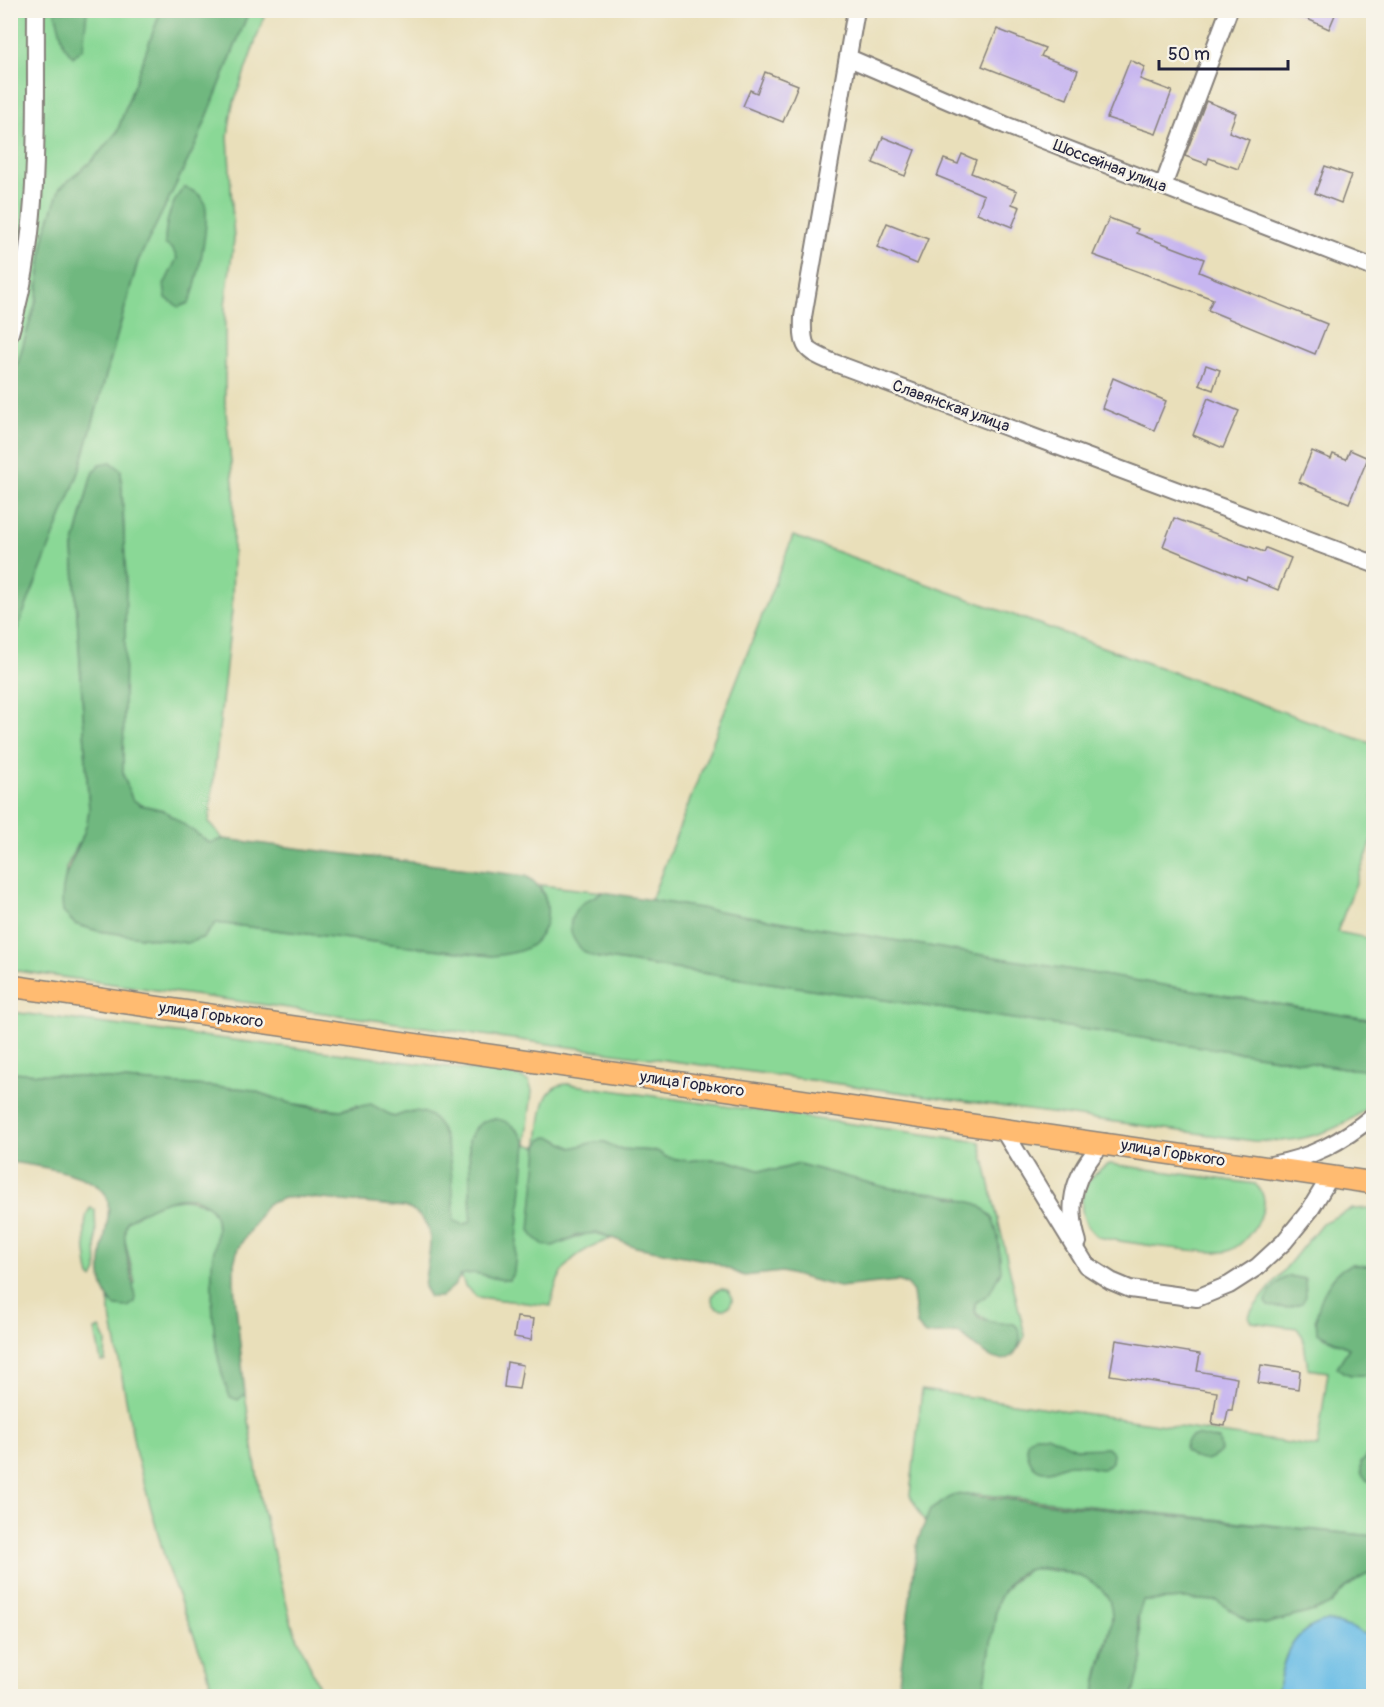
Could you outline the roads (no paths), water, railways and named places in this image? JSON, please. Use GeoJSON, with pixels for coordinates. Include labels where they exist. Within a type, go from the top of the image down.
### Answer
{"type":"FeatureCollection","features":[{"type":"Feature","properties":{"kind":"main road","name":"улица Горького"},"geometry":{"type":"LineString","coordinates":[[10,986],[1104,1142],[1374,1183]]}},
{"type":"Feature","properties":{"kind":"street"},"geometry":{"type":"LineString","coordinates":[[10,333],[23,287],[35,188],[36,10]]}},
{"type":"Feature","properties":{"kind":"street"},"geometry":{"type":"LineString","coordinates":[[849,58],[856,10]]}},
{"type":"Feature","properties":{"kind":"street"},"geometry":{"type":"LineString","coordinates":[[1163,186],[1229,10]]}},
{"type":"Feature","properties":{"kind":"street","name":"Шоссейная улица"},"geometry":{"type":"LineString","coordinates":[[849,58],[1005,125],[1374,268]]}},
{"type":"Feature","properties":{"kind":"street","name":"Славянская улица"},"geometry":{"type":"LineString","coordinates":[[849,58],[803,317],[802,339],[805,347],[812,353],[832,362],[1374,564]]}},
{"type":"Feature","properties":{"kind":"street"},"geometry":{"type":"LineString","coordinates":[[1261,1166],[1289,1162],[1335,1145],[1374,1116]]}},
{"type":"Feature","properties":{"kind":"street"},"geometry":{"type":"LineString","coordinates":[[1002,1128],[1086,1264],[1111,1281],[1130,1289],[1197,1298],[1214,1292],[1257,1267],[1284,1242],[1310,1210],[1330,1177]]}},
{"type":"Feature","properties":{"kind":"street"},"geometry":{"type":"LineString","coordinates":[[1086,1264],[1074,1230],[1071,1208],[1073,1191],[1088,1158],[1104,1142]]}},
{"type":"Feature","properties":{"kind":"water"},"geometry":{"type":"Polygon","coordinates":[[[1328,1621],[1359,1631],[1373,1644],[1375,1652],[1370,1696],[1277,1696],[1285,1659],[1296,1639],[1304,1631],[1328,1621]]]}}]}
